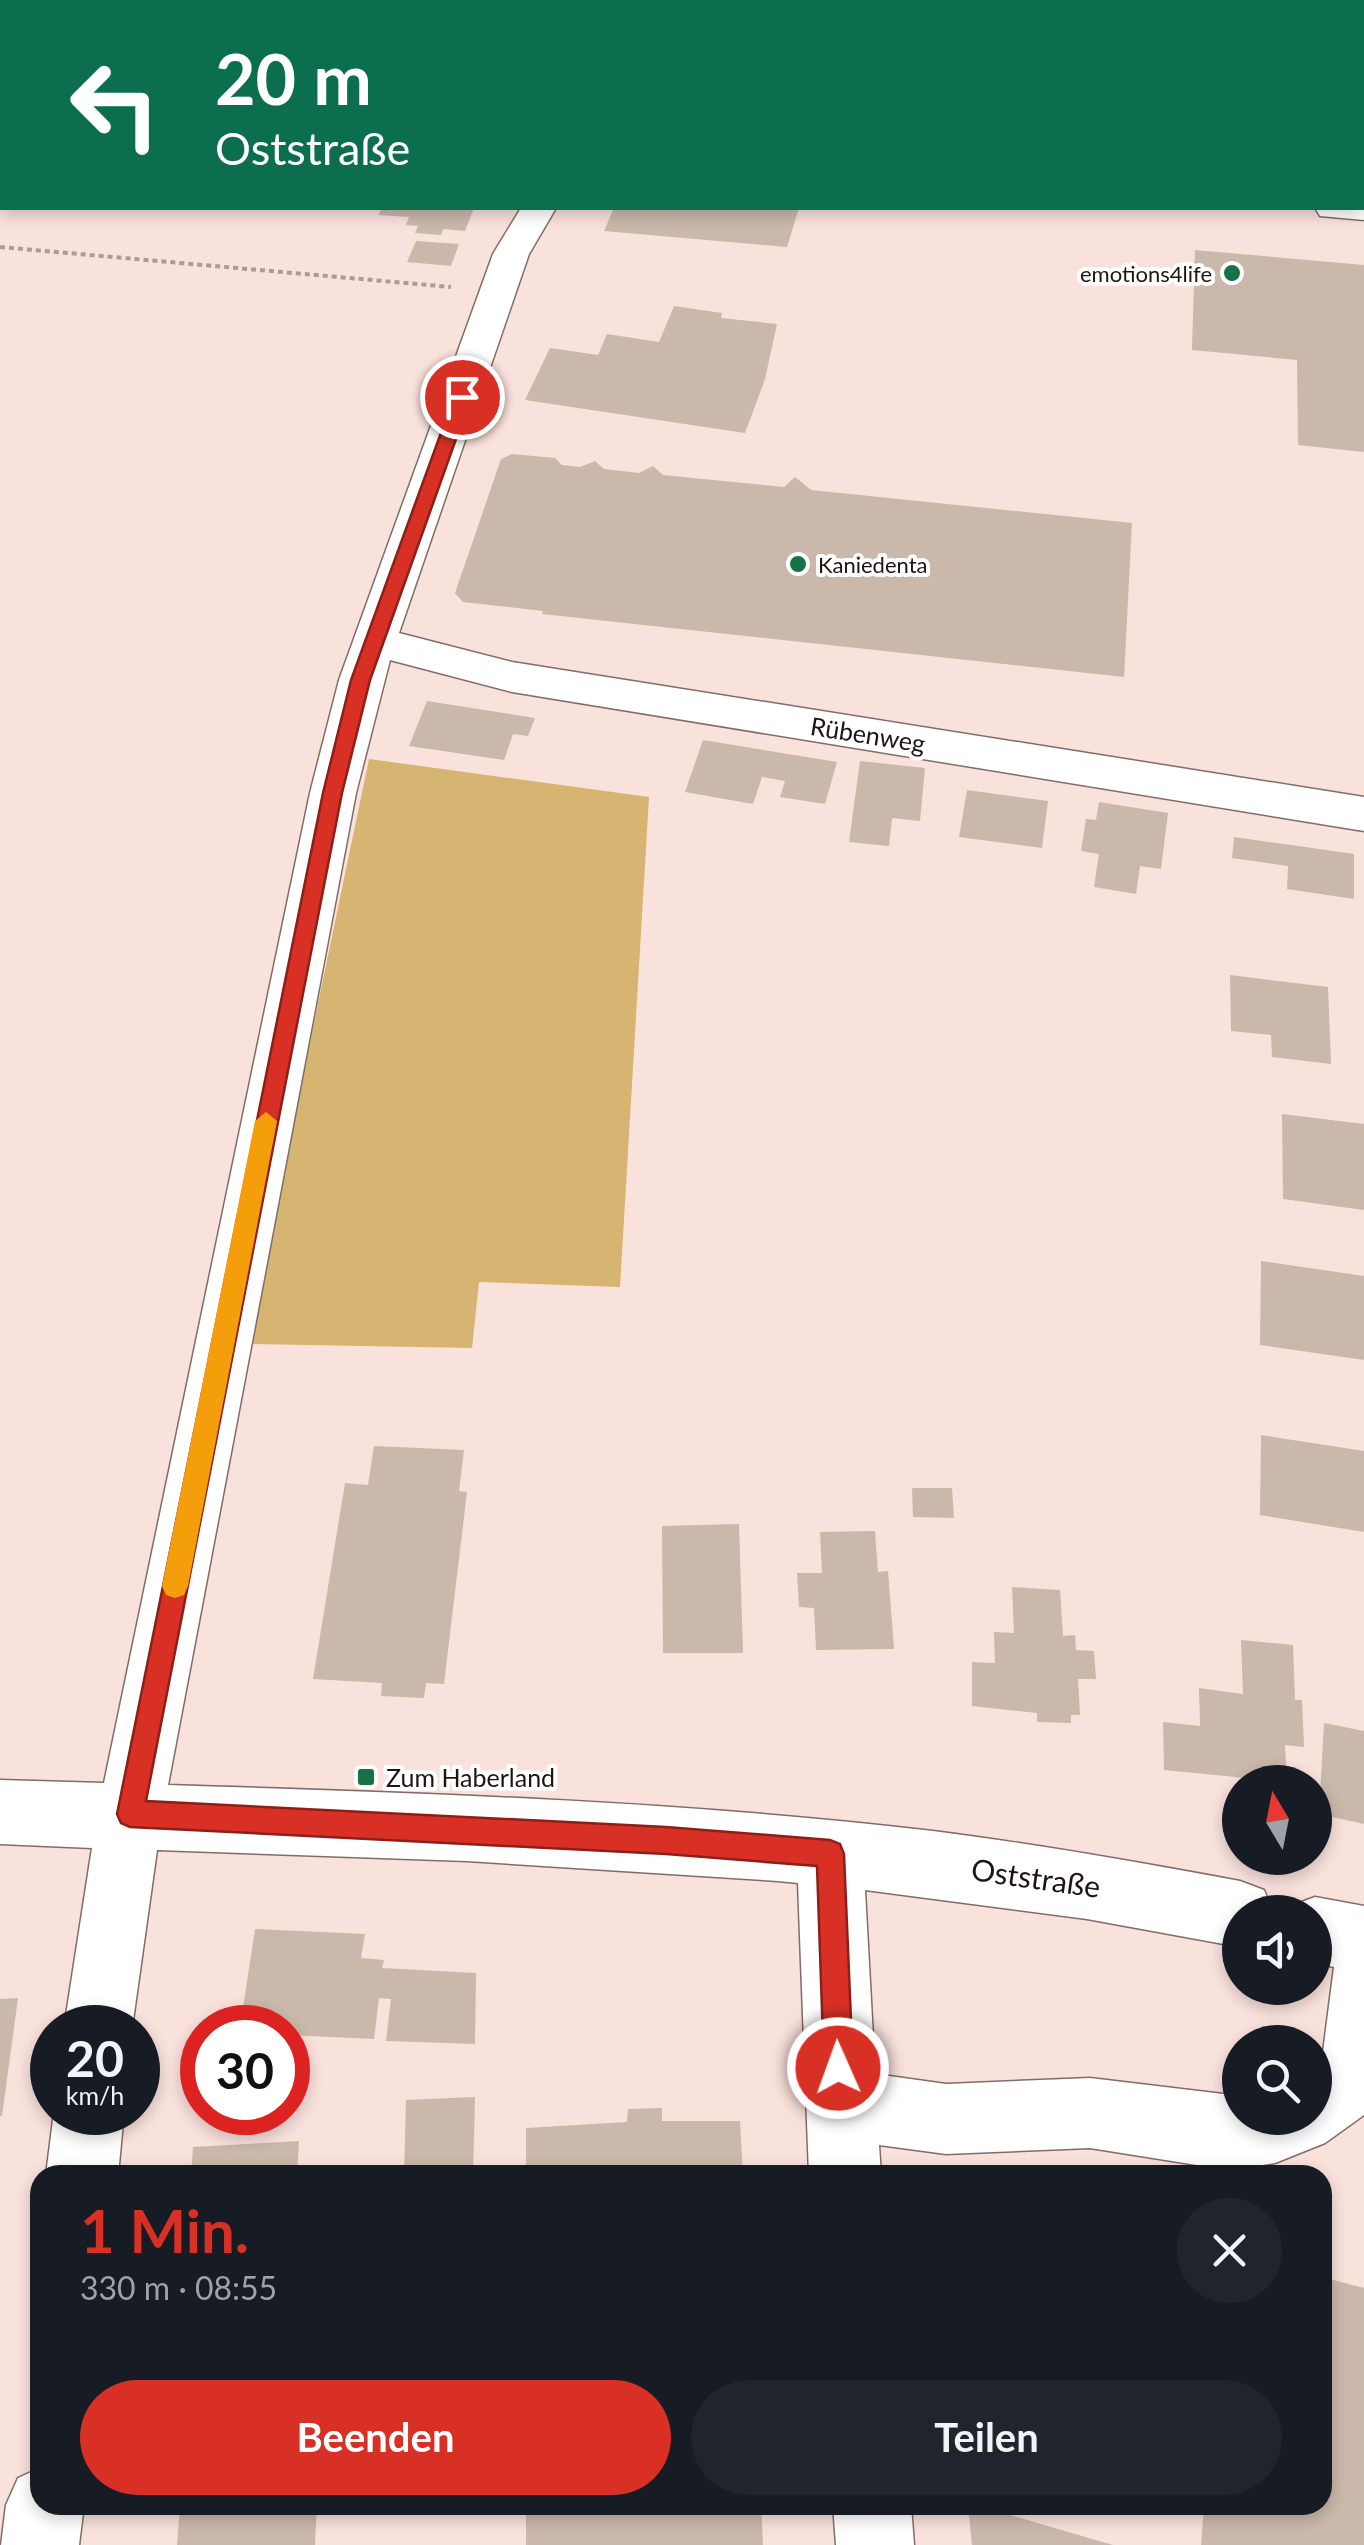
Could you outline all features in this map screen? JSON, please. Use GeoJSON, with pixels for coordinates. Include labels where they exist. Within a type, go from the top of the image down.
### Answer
{"type":"FeatureCollection","features":[{"type":"Feature","properties":{"kind":"street"},"geometry":{"type":"LineString","coordinates":[[101,2005],[130,1814],[332,793],[360,680],[511,254],[537,210]]}},
{"type":"Feature","properties":{"kind":"street","name":"Rübenweg"},"geometry":{"type":"LineString","coordinates":[[375,640],[512,677],[1364,814]]}},
{"type":"Feature","properties":{"kind":"street","name":"Oststraße"},"geometry":{"type":"LineString","coordinates":[[0,1812],[130,1814],[666,1840],[972,1868],[1100,1886],[1222,1910]]}},
{"type":"Feature","properties":{"kind":"street"},"geometry":{"type":"LineString","coordinates":[[830,1854],[845,2165]]}},
{"type":"Feature","properties":{"kind":"street"},"geometry":{"type":"LineString","coordinates":[[1332,1933],[1364,1940]]}},
{"type":"Feature","properties":{"kind":"street"},"geometry":{"type":"LineString","coordinates":[[1332,2102],[1361,2048],[1364,1977]]}},
{"type":"Feature","properties":{"kind":"street"},"geometry":{"type":"LineString","coordinates":[[840,2104],[959,2119],[1023,2112],[1092,2113],[1222,2131]]}},
{"type":"Feature","properties":{"kind":"street"},"geometry":{"type":"LineString","coordinates":[[83,2165],[86,2135]]}},
{"type":"Feature","properties":{"kind":"street"},"geometry":{"type":"LineString","coordinates":[[40,2545],[44,2515]]}},
{"type":"Feature","properties":{"kind":"street"},"geometry":{"type":"LineString","coordinates":[[873,2515],[875,2545]]}},
{"type":"Feature","properties":{"kind":"path"},"geometry":{"type":"LineString","coordinates":[[0,247],[498,292]]}},
{"type":"Feature","properties":{"kind":"shaded area"},"geometry":{"type":"Polygon","coordinates":[[[369,759],[649,797],[620,1287],[479,1282],[472,1348],[247,1344],[369,759]]]}},
{"type":"Feature","properties":{"kind":"building"},"geometry":{"type":"Polygon","coordinates":[[[381,210],[473,210],[465,231],[443,229],[441,235],[415,233],[418,226],[406,225],[409,217],[378,215],[381,210]]]}},
{"type":"Feature","properties":{"kind":"building"},"geometry":{"type":"Polygon","coordinates":[[[613,210],[798,210],[787,247],[604,231],[613,210]]]}},
{"type":"Feature","properties":{"kind":"building"},"geometry":{"type":"Polygon","coordinates":[[[416,241],[459,244],[451,266],[407,262],[416,241]]]}},
{"type":"Feature","properties":{"kind":"building"},"geometry":{"type":"Polygon","coordinates":[[[1195,250],[1364,265],[1364,452],[1298,445],[1297,360],[1192,350],[1195,250]]]}},
{"type":"Feature","properties":{"kind":"building"},"geometry":{"type":"Polygon","coordinates":[[[674,306],[722,313],[721,318],[777,324],[765,379],[745,433],[525,400],[550,348],[598,355],[607,334],[659,342],[674,306]]]}},
{"type":"Feature","properties":{"kind":"building","name":"Kaniedenta"},"geometry":{"type":"Polygon","coordinates":[[[512,454],[555,458],[562,465],[580,467],[595,461],[604,469],[639,473],[653,466],[663,475],[784,487],[795,477],[811,490],[1132,523],[1124,677],[542,614],[543,611],[463,602],[455,593],[501,459],[512,454]]]}},
{"type":"Feature","properties":{"kind":"building"},"geometry":{"type":"Polygon","coordinates":[[[427,701],[535,718],[528,736],[513,734],[504,760],[409,746],[427,701]]]}},
{"type":"Feature","properties":{"kind":"building"},"geometry":{"type":"Polygon","coordinates":[[[703,740],[837,762],[825,804],[780,797],[785,781],[762,777],[753,804],[685,792],[703,740]]]}},
{"type":"Feature","properties":{"kind":"building"},"geometry":{"type":"Polygon","coordinates":[[[860,761],[925,768],[920,821],[892,818],[889,846],[849,842],[860,761]]]}},
{"type":"Feature","properties":{"kind":"building"},"geometry":{"type":"Polygon","coordinates":[[[967,790],[1048,801],[1042,848],[959,837],[967,790]]]}},
{"type":"Feature","properties":{"kind":"building"},"geometry":{"type":"Polygon","coordinates":[[[1099,802],[1168,813],[1161,869],[1140,866],[1136,894],[1094,887],[1099,854],[1081,851],[1086,819],[1096,820],[1099,802]]]}},
{"type":"Feature","properties":{"kind":"building"},"geometry":{"type":"Polygon","coordinates":[[[1234,837],[1354,854],[1354,899],[1287,889],[1288,866],[1232,858],[1234,837]]]}},
{"type":"Feature","properties":{"kind":"building"},"geometry":{"type":"Polygon","coordinates":[[[1230,975],[1328,987],[1331,1064],[1272,1057],[1271,1035],[1231,1031],[1230,975]]]}},
{"type":"Feature","properties":{"kind":"building"},"geometry":{"type":"Polygon","coordinates":[[[1282,1114],[1364,1124],[1364,1210],[1283,1199],[1282,1114]]]}},
{"type":"Feature","properties":{"kind":"building"},"geometry":{"type":"Polygon","coordinates":[[[1261,1261],[1364,1276],[1364,1360],[1260,1345],[1261,1261]]]}},
{"type":"Feature","properties":{"kind":"building"},"geometry":{"type":"Polygon","coordinates":[[[1261,1435],[1364,1451],[1364,1532],[1260,1515],[1261,1435]]]}},
{"type":"Feature","properties":{"kind":"building"},"geometry":{"type":"Polygon","coordinates":[[[374,1446],[464,1450],[459,1491],[467,1492],[444,1684],[426,1683],[424,1698],[381,1696],[382,1683],[313,1679],[345,1483],[368,1485],[374,1446]]]}},
{"type":"Feature","properties":{"kind":"building"},"geometry":{"type":"Polygon","coordinates":[[[912,1488],[952,1488],[954,1518],[913,1517],[912,1488]]]}},
{"type":"Feature","properties":{"kind":"building"},"geometry":{"type":"Polygon","coordinates":[[[739,1524],[743,1653],[663,1653],[662,1526],[739,1524]]]}},
{"type":"Feature","properties":{"kind":"building"},"geometry":{"type":"Polygon","coordinates":[[[875,1531],[878,1572],[888,1571],[894,1649],[816,1650],[814,1608],[799,1607],[797,1573],[822,1573],[820,1532],[875,1531]]]}},
{"type":"Feature","properties":{"kind":"building"},"geometry":{"type":"Polygon","coordinates":[[[1012,1587],[1060,1590],[1063,1636],[1075,1635],[1076,1650],[1094,1651],[1096,1679],[1078,1679],[1080,1715],[1071,1715],[1071,1723],[1037,1722],[1037,1713],[972,1706],[972,1662],[995,1663],[994,1632],[1014,1633],[1012,1587]]]}},
{"type":"Feature","properties":{"kind":"building"},"geometry":{"type":"Polygon","coordinates":[[[1241,1640],[1293,1645],[1295,1700],[1302,1700],[1304,1747],[1285,1745],[1286,1765],[1222,1765],[1222,1776],[1164,1770],[1163,1722],[1200,1726],[1199,1688],[1243,1694],[1241,1640]]]}},
{"type":"Feature","properties":{"kind":"building"},"geometry":{"type":"Polygon","coordinates":[[[1324,1723],[1364,1731],[1364,1824],[1332,1817],[1332,1765],[1322,1765],[1324,1723]]]}},
{"type":"Feature","properties":{"kind":"building"},"geometry":{"type":"Polygon","coordinates":[[[255,1929],[365,1934],[361,1958],[384,1960],[382,1968],[476,1973],[475,2044],[386,2041],[391,1999],[379,1998],[374,2039],[310,2036],[310,2005],[243,2005],[255,1929]]]}},
{"type":"Feature","properties":{"kind":"building"},"geometry":{"type":"Polygon","coordinates":[[[18,1998],[2,2116],[0,2116],[0,1999],[18,1998]]]}},
{"type":"Feature","properties":{"kind":"building"},"geometry":{"type":"Polygon","coordinates":[[[475,2097],[473,2165],[404,2165],[406,2100],[475,2097]]]}},
{"type":"Feature","properties":{"kind":"building"},"geometry":{"type":"Polygon","coordinates":[[[662,2108],[662,2121],[740,2121],[742,2165],[526,2165],[526,2128],[627,2122],[628,2109],[662,2108]]]}},
{"type":"Feature","properties":{"kind":"building"},"geometry":{"type":"Polygon","coordinates":[[[299,2141],[298,2165],[192,2165],[193,2147],[299,2141]]]}},
{"type":"Feature","properties":{"kind":"building"},"geometry":{"type":"Polygon","coordinates":[[[1332,2280],[1364,2288],[1364,2545],[1201,2545],[1203,2515],[1332,2515],[1332,2280]]]}},
{"type":"Feature","properties":{"kind":"building"},"geometry":{"type":"Polygon","coordinates":[[[179,2515],[316,2515],[315,2545],[177,2545],[179,2515]]]}},
{"type":"Feature","properties":{"kind":"building"},"geometry":{"type":"Polygon","coordinates":[[[526,2515],[762,2515],[763,2545],[526,2545],[526,2515]]]}},
{"type":"Feature","properties":{"kind":"building"},"geometry":{"type":"Polygon","coordinates":[[[969,2515],[1010,2515],[1113,2545],[972,2545],[969,2515]]]}},
{"type":"Feature","properties":{"kind":"slow traffic"},"geometry":{"type":"LineString","coordinates":[[175,1586],[266,1121]]}},
{"type":"Feature","properties":{"kind":"place","name":"emotions4life"},"geometry":{"type":"Point","coordinates":[1232,273]}},
{"type":"Feature","properties":{"kind":"place","name":"Kaniedenta"},"geometry":{"type":"Point","coordinates":[798,564]}},
{"type":"Feature","properties":{"kind":"place","name":"Zum Haberland"},"geometry":{"type":"Point","coordinates":[366,1777]}},
{"type":"Feature","properties":{"kind":"route"},"geometry":{"type":"LineString","coordinates":[[462,397],[360,680],[332,793],[130,1814],[666,1840],[830,1854],[838,2068]]}}]}
